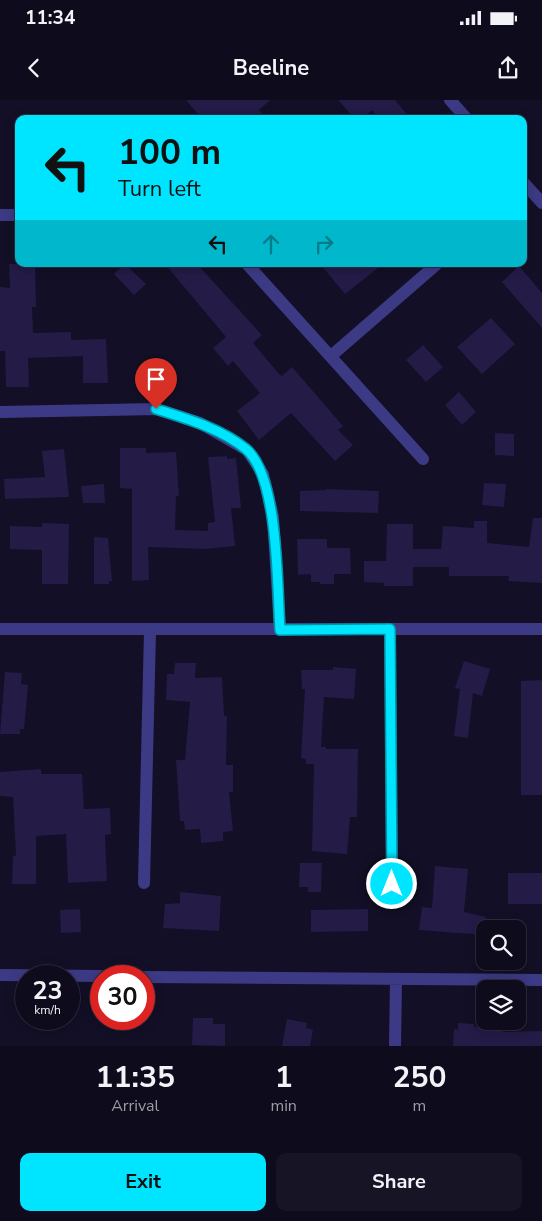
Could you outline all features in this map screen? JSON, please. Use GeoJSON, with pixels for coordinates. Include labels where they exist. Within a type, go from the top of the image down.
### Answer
{"type":"FeatureCollection","features":[{"type":"Feature","properties":{"kind":"street"},"geometry":{"type":"LineString","coordinates":[[450,100],[463,115]]}},
{"type":"Feature","properties":{"kind":"street"},"geometry":{"type":"LineString","coordinates":[[527,187],[542,203]]}},
{"type":"Feature","properties":{"kind":"street"},"geometry":{"type":"LineString","coordinates":[[0,215],[15,215]]}},
{"type":"Feature","properties":{"kind":"street"},"geometry":{"type":"LineString","coordinates":[[250,267],[423,458]]}},
{"type":"Feature","properties":{"kind":"street"},"geometry":{"type":"LineString","coordinates":[[330,356],[434,267]]}},
{"type":"Feature","properties":{"kind":"street"},"geometry":{"type":"LineString","coordinates":[[0,412],[156,409],[200,422],[247,450],[263,474],[272,517],[280,630]]}},
{"type":"Feature","properties":{"kind":"street"},"geometry":{"type":"LineString","coordinates":[[0,629],[150,631],[542,630]]}},
{"type":"Feature","properties":{"kind":"street"},"geometry":{"type":"LineString","coordinates":[[390,629],[392,884]]}},
{"type":"Feature","properties":{"kind":"street"},"geometry":{"type":"LineString","coordinates":[[144,883],[150,631]]}},
{"type":"Feature","properties":{"kind":"street"},"geometry":{"type":"LineString","coordinates":[[0,975],[90,976]]}},
{"type":"Feature","properties":{"kind":"street"},"geometry":{"type":"LineString","coordinates":[[155,977],[542,980]]}},
{"type":"Feature","properties":{"kind":"street"},"geometry":{"type":"LineString","coordinates":[[395,1046],[396,980]]}},
{"type":"Feature","properties":{"kind":"building"},"geometry":{"type":"Polygon","coordinates":[[[186,100],[270,100],[259,110],[263,115],[199,115],[186,100]]]}},
{"type":"Feature","properties":{"kind":"building"},"geometry":{"type":"Polygon","coordinates":[[[338,100],[395,100],[408,115],[376,115],[372,110],[366,115],[351,115],[338,100]]]}},
{"type":"Feature","properties":{"kind":"building"},"geometry":{"type":"Polygon","coordinates":[[[9,264],[15,264],[15,267],[35,267],[36,307],[32,307],[33,333],[71,332],[71,340],[106,339],[108,383],[83,383],[83,356],[28,358],[29,387],[6,387],[5,351],[0,351],[0,287],[10,288],[9,264]]]}},
{"type":"Feature","properties":{"kind":"building"},"geometry":{"type":"Polygon","coordinates":[[[122,267],[128,267],[146,284],[134,295],[114,274],[122,267]]]}},
{"type":"Feature","properties":{"kind":"building"},"geometry":{"type":"Polygon","coordinates":[[[168,267],[200,267],[262,335],[253,343],[279,374],[282,376],[292,367],[343,426],[338,430],[353,445],[335,461],[291,413],[259,440],[237,411],[260,393],[233,361],[228,366],[213,348],[226,337],[168,267]]]}},
{"type":"Feature","properties":{"kind":"building"},"geometry":{"type":"Polygon","coordinates":[[[322,267],[379,267],[345,294],[322,267]]]}},
{"type":"Feature","properties":{"kind":"building"},"geometry":{"type":"Polygon","coordinates":[[[520,267],[542,293],[542,328],[502,282],[520,267]]]}},
{"type":"Feature","properties":{"kind":"building"},"geometry":{"type":"Polygon","coordinates":[[[491,318],[515,344],[482,374],[457,347],[491,318]]]}},
{"type":"Feature","properties":{"kind":"building"},"geometry":{"type":"Polygon","coordinates":[[[423,345],[443,367],[426,382],[406,360],[423,345]]]}},
{"type":"Feature","properties":{"kind":"building"},"geometry":{"type":"Polygon","coordinates":[[[459,392],[476,412],[462,425],[445,405],[459,392]]]}},
{"type":"Feature","properties":{"kind":"building"},"geometry":{"type":"Polygon","coordinates":[[[495,433],[514,434],[514,456],[495,455],[495,433]]]}},
{"type":"Feature","properties":{"kind":"building"},"geometry":{"type":"Polygon","coordinates":[[[120,448],[146,448],[146,453],[176,452],[179,496],[176,496],[175,530],[208,531],[208,523],[215,522],[208,457],[227,456],[227,459],[236,458],[241,508],[231,508],[235,546],[206,549],[148,547],[149,580],[132,581],[132,489],[120,488],[120,448]]]}},
{"type":"Feature","properties":{"kind":"building"},"geometry":{"type":"Polygon","coordinates":[[[64,449],[69,497],[5,499],[4,479],[45,477],[42,451],[64,449]]]}},
{"type":"Feature","properties":{"kind":"building"},"geometry":{"type":"Polygon","coordinates":[[[484,483],[506,484],[504,507],[482,505],[484,483]]]}},
{"type":"Feature","properties":{"kind":"building"},"geometry":{"type":"Polygon","coordinates":[[[104,484],[105,503],[83,503],[81,486],[104,484]]]}},
{"type":"Feature","properties":{"kind":"building"},"geometry":{"type":"Polygon","coordinates":[[[326,489],[379,491],[378,513],[300,511],[300,491],[326,489]]]}},
{"type":"Feature","properties":{"kind":"building"},"geometry":{"type":"Polygon","coordinates":[[[533,518],[542,518],[542,583],[508,581],[509,576],[449,576],[449,567],[413,567],[413,586],[384,586],[384,583],[364,582],[364,561],[386,561],[387,524],[413,524],[413,549],[441,549],[443,526],[474,528],[474,521],[487,521],[487,543],[529,547],[533,518]]]}},
{"type":"Feature","properties":{"kind":"building"},"geometry":{"type":"Polygon","coordinates":[[[42,523],[69,524],[68,584],[42,584],[42,550],[10,549],[10,526],[42,527],[42,523]]]}},
{"type":"Feature","properties":{"kind":"building"},"geometry":{"type":"Polygon","coordinates":[[[94,537],[108,538],[112,581],[109,581],[109,584],[94,584],[94,537]]]}},
{"type":"Feature","properties":{"kind":"building"},"geometry":{"type":"Polygon","coordinates":[[[297,539],[327,539],[327,548],[350,548],[351,574],[334,574],[334,584],[311,582],[311,574],[298,575],[297,539]]]}},
{"type":"Feature","properties":{"kind":"building"},"geometry":{"type":"Polygon","coordinates":[[[464,661],[490,669],[482,696],[473,693],[468,738],[454,736],[460,689],[455,688],[464,661]]]}},
{"type":"Feature","properties":{"kind":"building"},"geometry":{"type":"Polygon","coordinates":[[[175,663],[196,663],[195,678],[222,677],[224,716],[227,716],[226,765],[233,765],[233,792],[229,792],[233,831],[223,832],[223,841],[201,843],[200,829],[185,830],[184,821],[180,821],[176,760],[185,760],[190,702],[166,700],[167,674],[174,674],[175,663]]]}},
{"type":"Feature","properties":{"kind":"building"},"geometry":{"type":"Polygon","coordinates":[[[333,667],[356,669],[354,699],[324,697],[321,747],[326,747],[326,749],[358,749],[357,817],[350,817],[347,854],[312,851],[314,764],[306,764],[306,759],[301,758],[305,689],[302,689],[301,670],[333,670],[333,667]]]}},
{"type":"Feature","properties":{"kind":"building"},"geometry":{"type":"Polygon","coordinates":[[[5,672],[22,673],[21,684],[28,685],[24,729],[20,729],[20,734],[0,734],[5,672]]]}},
{"type":"Feature","properties":{"kind":"building"},"geometry":{"type":"Polygon","coordinates":[[[542,680],[542,795],[521,795],[521,681],[542,680]]]}},
{"type":"Feature","properties":{"kind":"building"},"geometry":{"type":"Polygon","coordinates":[[[41,769],[41,774],[82,774],[84,809],[110,808],[111,834],[105,835],[107,881],[68,883],[66,834],[36,836],[36,884],[12,884],[13,856],[16,856],[13,797],[0,796],[0,772],[41,769]]]}},
{"type":"Feature","properties":{"kind":"building"},"geometry":{"type":"Polygon","coordinates":[[[300,863],[322,863],[321,892],[308,892],[308,887],[299,887],[300,863]]]}},
{"type":"Feature","properties":{"kind":"building"},"geometry":{"type":"Polygon","coordinates":[[[435,866],[468,869],[464,912],[486,917],[486,920],[476,920],[476,934],[419,930],[422,907],[432,908],[435,866]]]}},
{"type":"Feature","properties":{"kind":"building"},"geometry":{"type":"Polygon","coordinates":[[[508,873],[542,873],[542,904],[508,904],[508,873]]]}},
{"type":"Feature","properties":{"kind":"building"},"geometry":{"type":"Polygon","coordinates":[[[180,892],[221,896],[219,931],[163,928],[165,904],[180,903],[180,892]]]}},
{"type":"Feature","properties":{"kind":"building"},"geometry":{"type":"Polygon","coordinates":[[[80,909],[81,932],[61,933],[60,910],[80,909]]]}},
{"type":"Feature","properties":{"kind":"building"},"geometry":{"type":"Polygon","coordinates":[[[368,909],[368,931],[311,932],[311,910],[368,909]]]}},
{"type":"Feature","properties":{"kind":"building"},"geometry":{"type":"Polygon","coordinates":[[[193,1018],[213,1018],[213,1024],[225,1024],[225,1046],[192,1045],[193,1018]]]}},
{"type":"Feature","properties":{"kind":"building"},"geometry":{"type":"Polygon","coordinates":[[[287,1019],[307,1023],[306,1028],[313,1030],[310,1046],[282,1046],[287,1019]]]}},
{"type":"Feature","properties":{"kind":"building"},"geometry":{"type":"Polygon","coordinates":[[[458,1023],[474,1024],[476,1030],[503,1030],[503,1032],[542,1031],[542,1046],[453,1046],[454,1029],[458,1030],[458,1023]]]}},
{"type":"Feature","properties":{"kind":"route"},"geometry":{"type":"LineString","coordinates":[[156,409],[200,422],[225,436],[247,450],[263,474],[272,517],[280,630],[390,629],[392,884]]}}]}
